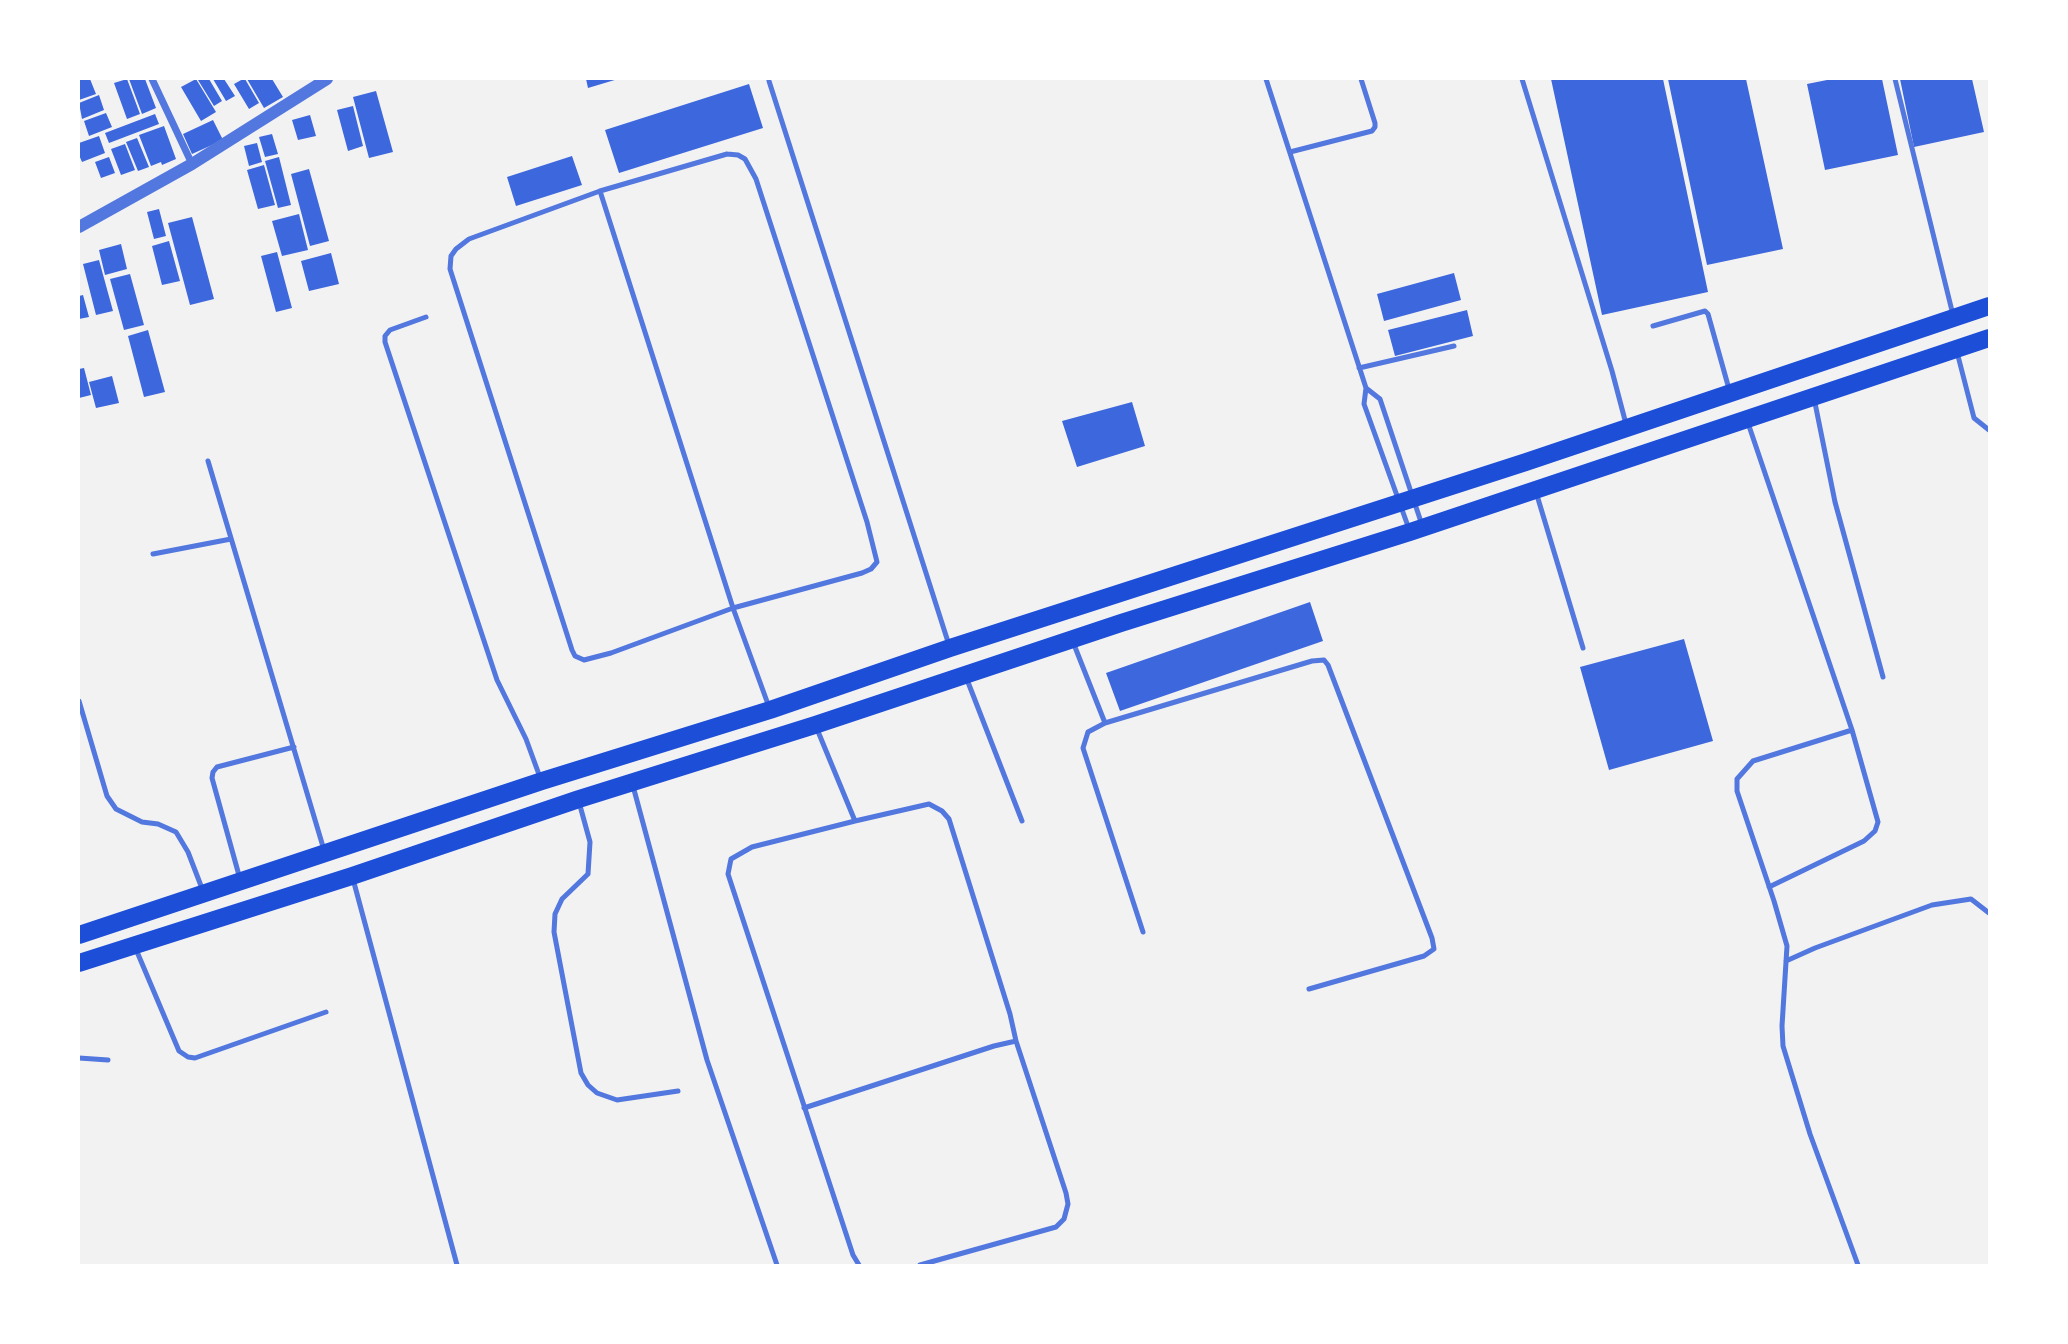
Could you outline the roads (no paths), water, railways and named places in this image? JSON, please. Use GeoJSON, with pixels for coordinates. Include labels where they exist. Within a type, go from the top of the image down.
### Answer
{"type":"FeatureCollection","features":[{"type":"Feature","properties":{"kind":"highway"},"geometry":{"type":"LineString","coordinates":[[79,935],[542,781],[770,710],[950,648],[1989,306]]}},
{"type":"Feature","properties":{"kind":"highway"},"geometry":{"type":"LineString","coordinates":[[79,963],[1416,529],[1989,338]]}},
{"type":"Feature","properties":{"kind":"street"},"geometry":{"type":"LineString","coordinates":[[152,79],[192,164]]}},
{"type":"Feature","properties":{"kind":"street"},"geometry":{"type":"LineString","coordinates":[[79,228],[192,164],[327,79]]}},
{"type":"Feature","properties":{"kind":"lane"},"geometry":{"type":"LineString","coordinates":[[1266,79],[1366,388],[1364,404],[1416,529]]}},
{"type":"Feature","properties":{"kind":"lane"},"geometry":{"type":"LineString","coordinates":[[1290,152],[1372,131],[1376,127],[1361,79]]}},
{"type":"Feature","properties":{"kind":"lane"},"geometry":{"type":"LineString","coordinates":[[1522,79],[1627,427]]}},
{"type":"Feature","properties":{"kind":"lane"},"geometry":{"type":"LineString","coordinates":[[1895,79],[1953,318]]}},
{"type":"Feature","properties":{"kind":"lane"},"geometry":{"type":"LineString","coordinates":[[769,81],[950,648]]}},
{"type":"Feature","properties":{"kind":"lane"},"geometry":{"type":"LineString","coordinates":[[727,155],[738,155],[748,163],[757,179],[877,558],[875,565],[862,573],[733,608],[584,660],[575,656],[450,269],[451,256],[469,239],[600,191],[727,155]]}},
{"type":"Feature","properties":{"kind":"lane"},"geometry":{"type":"LineString","coordinates":[[600,191],[733,608],[770,710]]}},
{"type":"Feature","properties":{"kind":"lane"},"geometry":{"type":"LineString","coordinates":[[1653,326],[1706,311],[1730,392]]}},
{"type":"Feature","properties":{"kind":"lane"},"geometry":{"type":"LineString","coordinates":[[426,317],[390,330],[384,335],[385,342],[497,680],[526,739],[542,781]]}},
{"type":"Feature","properties":{"kind":"lane"},"geometry":{"type":"LineString","coordinates":[[1359,368],[1454,346]]}},
{"type":"Feature","properties":{"kind":"lane"},"geometry":{"type":"LineString","coordinates":[[1956,349],[1974,418],[1989,430]]}},
{"type":"Feature","properties":{"kind":"lane"},"geometry":{"type":"LineString","coordinates":[[1366,388],[1380,399],[1416,529]]}},
{"type":"Feature","properties":{"kind":"lane"},"geometry":{"type":"LineString","coordinates":[[1813,397],[1835,502],[1883,677]]}},
{"type":"Feature","properties":{"kind":"lane"},"geometry":{"type":"LineString","coordinates":[[1746,419],[1852,730],[1878,822],[1875,831],[1864,841],[1769,887]]}},
{"type":"Feature","properties":{"kind":"lane"},"geometry":{"type":"LineString","coordinates":[[208,461],[325,854]]}},
{"type":"Feature","properties":{"kind":"lane"},"geometry":{"type":"LineString","coordinates":[[1535,489],[1583,648]]}},
{"type":"Feature","properties":{"kind":"lane"},"geometry":{"type":"LineString","coordinates":[[153,554],[231,539]]}},
{"type":"Feature","properties":{"kind":"lane"},"geometry":{"type":"LineString","coordinates":[[1072,640],[1105,723]]}},
{"type":"Feature","properties":{"kind":"lane"},"geometry":{"type":"LineString","coordinates":[[1143,932],[1083,748],[1088,732],[1105,723],[1324,660],[1434,949],[1424,956],[1309,989]]}},
{"type":"Feature","properties":{"kind":"lane"},"geometry":{"type":"LineString","coordinates":[[966,675],[1022,821]]}},
{"type":"Feature","properties":{"kind":"lane"},"geometry":{"type":"LineString","coordinates":[[79,701],[107,796],[116,809],[142,822],[158,824],[176,832],[188,852],[203,892]]}},
{"type":"Feature","properties":{"kind":"lane"},"geometry":{"type":"LineString","coordinates":[[815,725],[855,821]]}},
{"type":"Feature","properties":{"kind":"lane"},"geometry":{"type":"LineString","coordinates":[[1852,730],[1754,761],[1737,779],[1737,792],[1787,946],[1783,1046],[1810,1134],[1858,1265]]}},
{"type":"Feature","properties":{"kind":"lane"},"geometry":{"type":"LineString","coordinates":[[241,880],[212,778],[213,772],[217,767],[294,747]]}},
{"type":"Feature","properties":{"kind":"lane"},"geometry":{"type":"LineString","coordinates":[[632,783],[707,1060],[777,1265]]}},
{"type":"Feature","properties":{"kind":"lane"},"geometry":{"type":"LineString","coordinates":[[579,799],[590,842],[587,874],[562,899],[555,914],[554,932],[581,1073],[597,1093],[617,1100],[678,1091]]}},
{"type":"Feature","properties":{"kind":"lane"},"geometry":{"type":"LineString","coordinates":[[859,1265],[853,1255],[728,874],[731,859],[752,847],[929,804],[942,811],[949,819],[1068,1204],[1064,1219],[1056,1227],[920,1265]]}},
{"type":"Feature","properties":{"kind":"lane"},"geometry":{"type":"LineString","coordinates":[[352,876],[457,1265]]}},
{"type":"Feature","properties":{"kind":"lane"},"geometry":{"type":"LineString","coordinates":[[1786,961],[1932,905],[1971,899],[1989,913]]}},
{"type":"Feature","properties":{"kind":"lane"},"geometry":{"type":"LineString","coordinates":[[135,945],[179,1051],[188,1057],[195,1058],[326,1012]]}},
{"type":"Feature","properties":{"kind":"lane"},"geometry":{"type":"LineString","coordinates":[[804,1108],[1016,1041]]}},
{"type":"Feature","properties":{"kind":"lane"},"geometry":{"type":"LineString","coordinates":[[79,1058],[108,1060]]}}]}
